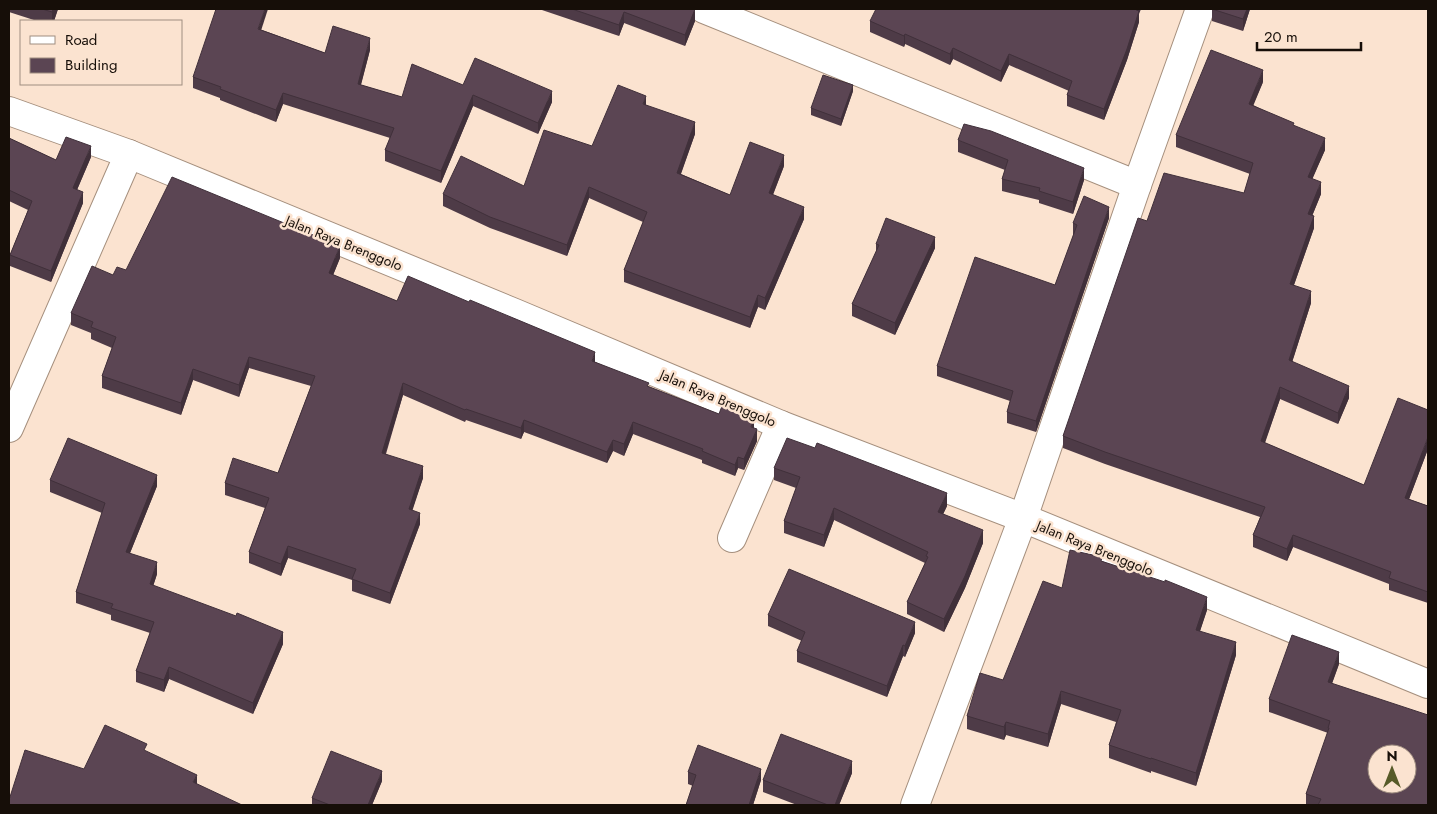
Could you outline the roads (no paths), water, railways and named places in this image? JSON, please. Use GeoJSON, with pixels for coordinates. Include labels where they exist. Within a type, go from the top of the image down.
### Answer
{"type":"FeatureCollection","features":[{"type":"Feature","properties":{"kind":"street"},"geometry":{"type":"LineString","coordinates":[[704,9],[1137,185]]}},
{"type":"Feature","properties":{"kind":"street"},"geometry":{"type":"LineString","coordinates":[[916,805],[1022,518],[1200,9]]}},
{"type":"Feature","properties":{"kind":"street","name":"Jalan Raya Brenggolo"},"geometry":{"type":"LineString","coordinates":[[9,111],[129,154],[782,425],[1022,518],[1428,684]]}},
{"type":"Feature","properties":{"kind":"street"},"geometry":{"type":"LineString","coordinates":[[9,428],[129,154]]}},
{"type":"Feature","properties":{"kind":"street"},"geometry":{"type":"LineString","coordinates":[[732,538],[782,425]]}}]}
